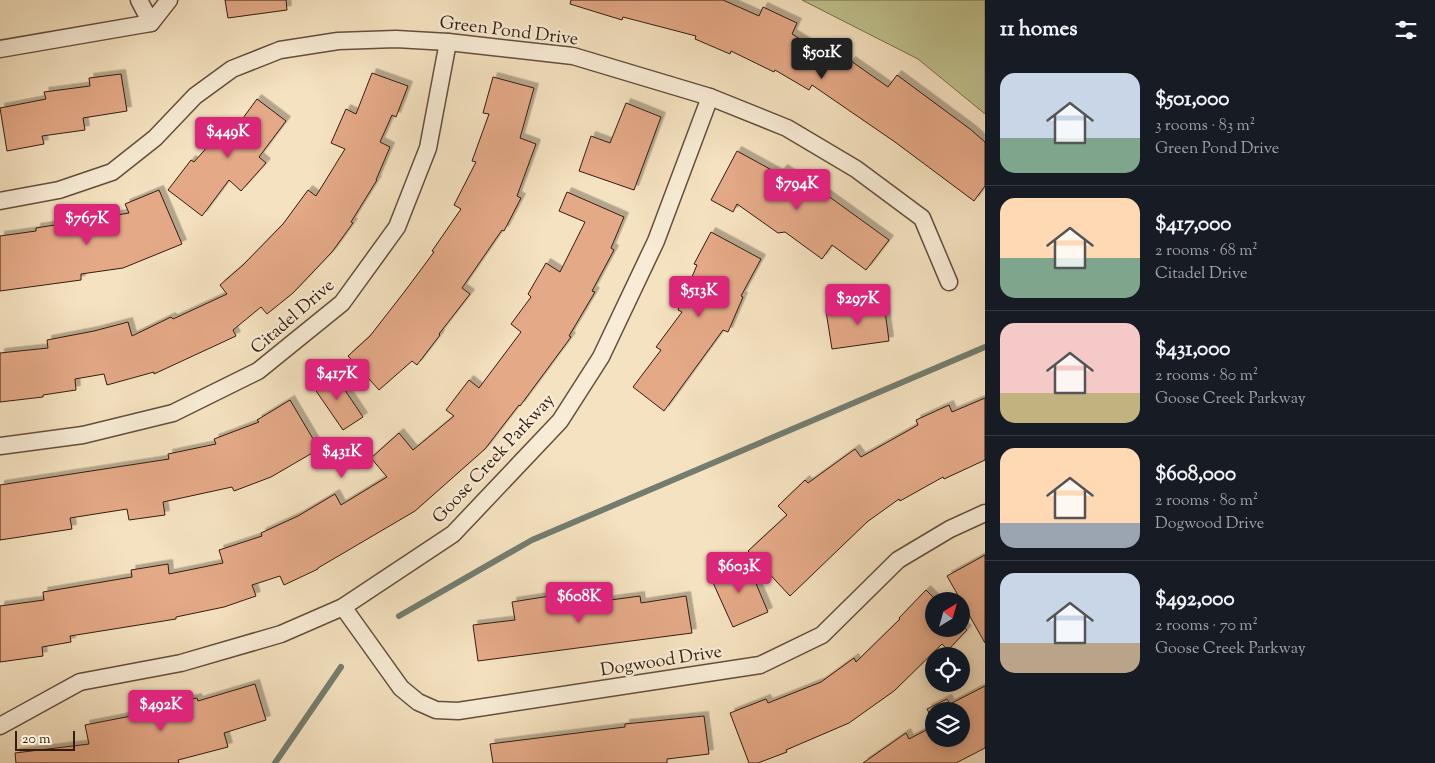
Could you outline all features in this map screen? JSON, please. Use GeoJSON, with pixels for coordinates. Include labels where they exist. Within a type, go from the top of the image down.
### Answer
{"type":"FeatureCollection","features":[{"type":"Feature","properties":{"kind":"street"},"geometry":{"type":"LineString","coordinates":[[140,0],[152,23]]}},
{"type":"Feature","properties":{"kind":"street"},"geometry":{"type":"LineString","coordinates":[[0,49],[152,23],[169,0]]}},
{"type":"Feature","properties":{"kind":"street","name":"Green Pond Drive"},"geometry":{"type":"LineString","coordinates":[[0,200],[60,190],[112,172],[155,138],[194,96],[232,69],[280,50],[338,41],[396,39],[448,42],[573,56],[710,97],[787,128],[856,169],[922,218],[949,282]]}},
{"type":"Feature","properties":{"kind":"street","name":"Citadel Drive"},"geometry":{"type":"LineString","coordinates":[[0,446],[83,435],[173,413],[258,371],[342,303],[397,227],[428,148],[448,42]]}},
{"type":"Feature","properties":{"kind":"street","name":"Goose Creek Parkway"},"geometry":{"type":"LineString","coordinates":[[0,726],[80,682],[181,663],[281,634],[343,607],[453,534],[560,421],[601,357],[656,241],[710,97]]}},
{"type":"Feature","properties":{"kind":"street","name":"Dogwood Drive"},"geometry":{"type":"LineString","coordinates":[[343,607],[401,688],[418,702],[436,710],[467,710],[760,665],[822,636],[898,560],[950,529],[985,513]]}},
{"type":"Feature","properties":{"kind":"green space"},"geometry":{"type":"Polygon","coordinates":[[[802,0],[985,0],[985,114],[918,59],[802,0]]]}},
{"type":"Feature","properties":{"kind":"building"},"geometry":{"type":"Polygon","coordinates":[[[225,0],[286,0],[287,10],[228,18],[225,0]]]}},
{"type":"Feature","properties":{"kind":"building"},"geometry":{"type":"Polygon","coordinates":[[[571,0],[723,0],[759,16],[763,7],[797,23],[792,34],[847,68],[851,61],[888,87],[897,75],[970,129],[985,142],[985,186],[974,201],[895,142],[812,85],[809,90],[775,70],[774,72],[731,51],[730,54],[695,39],[696,36],[623,17],[622,20],[570,4],[571,0]]]}},
{"type":"Feature","properties":{"kind":"building"},"geometry":{"type":"Polygon","coordinates":[[[372,73],[408,86],[396,117],[392,115],[380,142],[390,147],[377,180],[351,222],[353,223],[332,252],[293,293],[267,314],[261,307],[233,330],[236,336],[154,374],[154,372],[107,385],[104,374],[75,379],[76,390],[43,395],[43,397],[0,402],[0,353],[48,348],[47,340],[128,322],[132,336],[171,317],[173,319],[227,294],[220,285],[243,265],[283,224],[308,190],[316,196],[345,149],[331,143],[346,109],[356,114],[372,73]]]}},
{"type":"Feature","properties":{"kind":"building"},"geometry":{"type":"Polygon","coordinates":[[[121,74],[127,111],[83,118],[85,130],[42,136],[44,144],[7,151],[0,108],[46,99],[44,92],[90,86],[89,78],[121,74]]]}},
{"type":"Feature","properties":{"kind":"building"},"geometry":{"type":"Polygon","coordinates":[[[493,77],[534,88],[520,138],[536,144],[517,196],[521,198],[504,231],[502,230],[462,288],[470,294],[440,335],[417,365],[412,361],[379,390],[348,356],[370,336],[405,291],[434,252],[432,251],[461,209],[454,205],[476,162],[472,161],[489,114],[483,113],[493,77]]]}},
{"type":"Feature","properties":{"kind":"building"},"geometry":{"type":"Polygon","coordinates":[[[257,99],[286,121],[259,157],[266,163],[241,191],[229,180],[202,216],[168,190],[191,160],[194,162],[225,127],[232,133],[257,99]]]}},
{"type":"Feature","properties":{"kind":"building"},"geometry":{"type":"Polygon","coordinates":[[[626,103],[661,117],[634,190],[579,171],[591,136],[610,143],[626,103]]]}},
{"type":"Feature","properties":{"kind":"building"},"geometry":{"type":"Polygon","coordinates":[[[737,151],[779,174],[783,169],[822,195],[824,193],[889,240],[866,270],[832,245],[822,259],[785,232],[778,233],[737,204],[733,212],[711,200],[737,151]]]}},
{"type":"Feature","properties":{"kind":"building"},"geometry":{"type":"Polygon","coordinates":[[[159,190],[182,244],[123,268],[81,274],[81,280],[0,291],[0,236],[36,231],[36,228],[129,213],[125,204],[159,190]]]}},
{"type":"Feature","properties":{"kind":"building"},"geometry":{"type":"Polygon","coordinates":[[[567,192],[624,217],[611,248],[614,250],[592,291],[595,292],[569,336],[571,337],[520,406],[485,449],[415,511],[318,569],[284,585],[280,576],[252,585],[256,596],[224,607],[176,617],[176,619],[70,636],[71,642],[42,647],[43,656],[0,662],[0,606],[44,600],[43,592],[132,577],[131,570],[168,564],[169,574],[223,563],[219,550],[262,536],[261,533],[298,516],[335,494],[341,505],[387,477],[371,458],[399,433],[413,450],[454,416],[446,410],[469,380],[479,388],[521,332],[511,324],[531,297],[528,294],[546,263],[560,272],[585,222],[559,211],[567,192]]]}},
{"type":"Feature","properties":{"kind":"building"},"geometry":{"type":"Polygon","coordinates":[[[711,232],[761,259],[741,296],[743,297],[728,332],[723,330],[664,411],[633,387],[661,350],[656,347],[682,312],[678,310],[697,265],[694,264],[711,232]]]}},
{"type":"Feature","properties":{"kind":"building"},"geometry":{"type":"Polygon","coordinates":[[[884,303],[889,341],[832,349],[826,311],[852,307],[862,313],[867,305],[884,303]]]}},
{"type":"Feature","properties":{"kind":"building"},"geometry":{"type":"Polygon","coordinates":[[[332,371],[363,417],[343,430],[312,385],[332,371]]]}},
{"type":"Feature","properties":{"kind":"building"},"geometry":{"type":"Polygon","coordinates":[[[985,398],[985,460],[944,479],[943,477],[900,501],[899,499],[867,522],[790,596],[748,551],[787,515],[778,506],[805,480],[808,483],[855,449],[861,457],[918,425],[916,420],[949,405],[952,412],[985,398]]]}},
{"type":"Feature","properties":{"kind":"building"},"geometry":{"type":"Polygon","coordinates":[[[290,400],[319,449],[271,477],[234,491],[232,487],[163,502],[165,515],[129,520],[127,509],[70,518],[72,529],[0,540],[0,485],[169,459],[168,454],[216,444],[214,439],[259,422],[257,420],[290,400]]]}},
{"type":"Feature","properties":{"kind":"building"},"geometry":{"type":"Polygon","coordinates":[[[985,555],[985,643],[970,617],[970,592],[956,592],[947,576],[985,555]]]}},
{"type":"Feature","properties":{"kind":"building"},"geometry":{"type":"Polygon","coordinates":[[[746,560],[768,612],[733,627],[710,576],[746,560]]]}},
{"type":"Feature","properties":{"kind":"building"},"geometry":{"type":"Polygon","coordinates":[[[594,589],[596,602],[640,596],[641,603],[686,596],[692,633],[478,661],[473,625],[515,620],[512,602],[594,589]]]}},
{"type":"Feature","properties":{"kind":"building"},"geometry":{"type":"Polygon","coordinates":[[[926,590],[928,592],[925,592],[925,638],[959,638],[951,647],[945,647],[942,644],[939,647],[925,647],[925,661],[894,691],[849,723],[786,750],[787,752],[758,763],[749,763],[730,713],[766,699],[768,703],[821,682],[854,658],[856,662],[926,590]]]}},
{"type":"Feature","properties":{"kind":"building"},"geometry":{"type":"Polygon","coordinates":[[[255,684],[266,720],[224,733],[228,747],[178,760],[179,763],[16,763],[15,753],[89,744],[85,725],[131,716],[130,713],[197,698],[198,701],[255,684]]]}},
{"type":"Feature","properties":{"kind":"building"},"geometry":{"type":"Polygon","coordinates":[[[985,686],[985,748],[956,763],[863,763],[906,733],[909,739],[925,731],[925,747],[970,747],[970,702],[954,702],[985,686]]]}},
{"type":"Feature","properties":{"kind":"building"},"geometry":{"type":"Polygon","coordinates":[[[704,716],[709,754],[667,759],[667,763],[493,763],[490,744],[625,727],[625,724],[704,716]]]}},
{"type":"Feature","properties":{"kind":"waterway"},"geometry":{"type":"LineString","coordinates":[[399,616],[532,540],[985,347]]}},
{"type":"Feature","properties":{"kind":"waterway"},"geometry":{"type":"LineString","coordinates":[[275,763],[341,667]]}}]}
